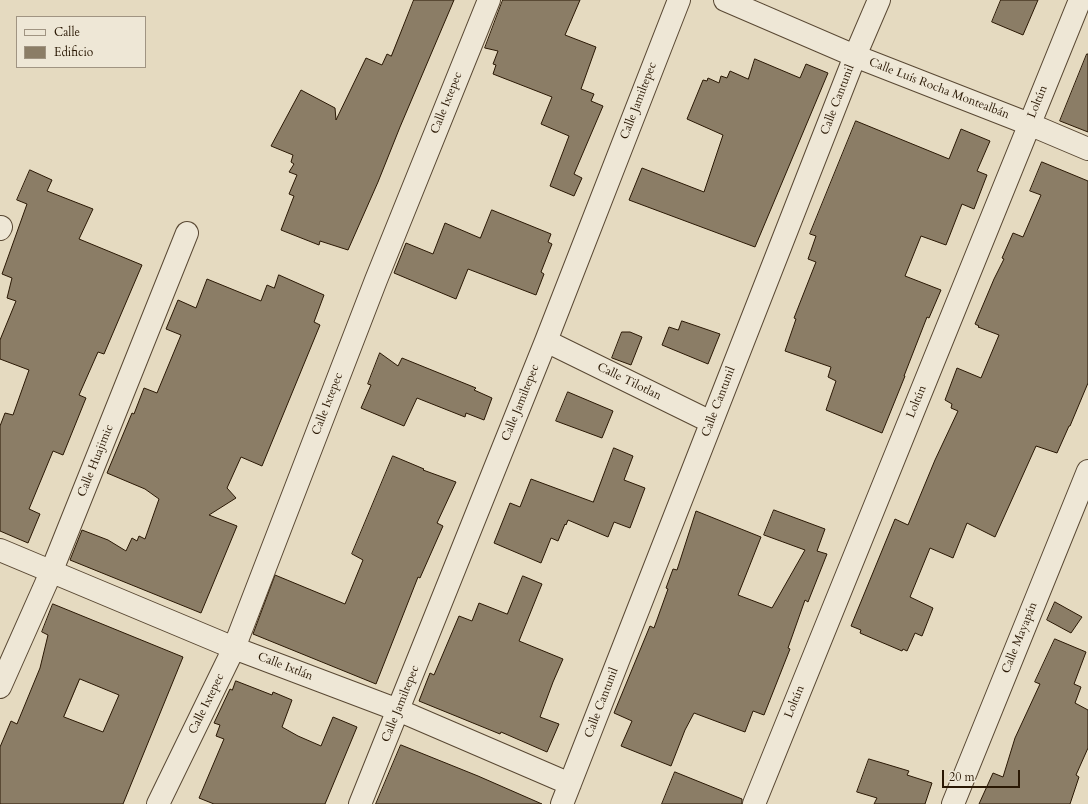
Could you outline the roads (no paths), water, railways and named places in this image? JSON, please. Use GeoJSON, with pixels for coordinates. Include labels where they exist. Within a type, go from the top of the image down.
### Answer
{"type":"FeatureCollection","features":[{"type":"Feature","properties":{"kind":"street","name":"Calle Ixtepec"},"geometry":{"type":"LineString","coordinates":[[158,804],[234,648],[376,280],[489,0]]}},
{"type":"Feature","properties":{"kind":"street","name":"Calle Jamiltepec"},"geometry":{"type":"LineString","coordinates":[[360,804],[546,342],[679,0]]}},
{"type":"Feature","properties":{"kind":"street","name":"Calle Luís Rocha Montealbán"},"geometry":{"type":"LineString","coordinates":[[725,0],[855,56],[1029,124],[1088,149]]}},
{"type":"Feature","properties":{"kind":"street","name":"Calle Cantunil"},"geometry":{"type":"LineString","coordinates":[[562,804],[855,56],[879,0]]}},
{"type":"Feature","properties":{"kind":"street","name":"Loltún"},"geometry":{"type":"LineString","coordinates":[[754,804],[1080,0]]}},
{"type":"Feature","properties":{"kind":"street","name":"Calle Huajimic"},"geometry":{"type":"LineString","coordinates":[[0,687],[52,570],[187,233]]}},
{"type":"Feature","properties":{"kind":"street","name":"Calle Tilotlan"},"geometry":{"type":"LineString","coordinates":[[546,342],[711,422]]}},
{"type":"Feature","properties":{"kind":"street","name":"Calle Mayapán"},"geometry":{"type":"LineString","coordinates":[[953,804],[1088,471]]}},
{"type":"Feature","properties":{"kind":"street","name":"Calle Ixtlán"},"geometry":{"type":"LineString","coordinates":[[0,550],[52,570],[234,648],[398,710],[570,784]]}}]}
